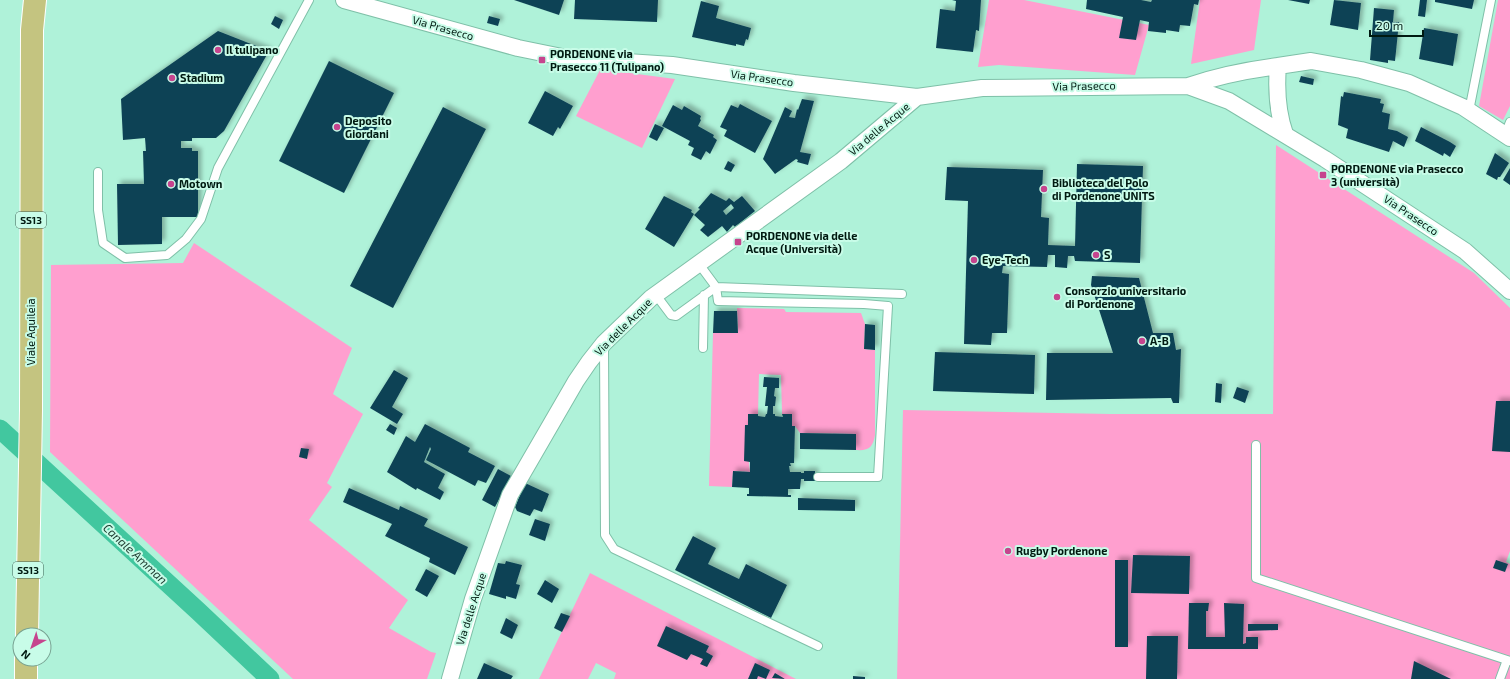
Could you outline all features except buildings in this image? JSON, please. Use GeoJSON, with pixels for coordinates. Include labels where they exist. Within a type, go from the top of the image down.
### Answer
{"type":"FeatureCollection","features":[{"type":"Feature","properties":{"kind":"main road","name":"Viale Aquileia"},"geometry":{"type":"LineString","coordinates":[[28,0],[32,30]]}},
{"type":"Feature","properties":{"kind":"main road","name":"Viale Aquileia"},"geometry":{"type":"LineString","coordinates":[[27,627],[31,410],[32,30],[35,0]]}},
{"type":"Feature","properties":{"kind":"main road"},"geometry":{"type":"LineString","coordinates":[[26,667],[26,679]]}},
{"type":"Feature","properties":{"kind":"street","name":"Via Prasecco"},"geometry":{"type":"LineString","coordinates":[[344,0],[518,48],[566,58],[672,65],[794,83],[917,97],[982,88],[1188,86],[1211,78],[1249,70],[1311,61],[1361,70],[1409,83],[1463,107],[1508,132]]}},
{"type":"Feature","properties":{"kind":"street"},"geometry":{"type":"LineString","coordinates":[[1278,66],[1276,85],[1278,107],[1285,134]]}},
{"type":"Feature","properties":{"kind":"street","name":"Via Prasecco"},"geometry":{"type":"LineString","coordinates":[[1188,86],[1228,101],[1285,134],[1384,196],[1465,251],[1510,291]]}},
{"type":"Feature","properties":{"kind":"street","name":"Via delle Acque"},"geometry":{"type":"LineString","coordinates":[[450,679],[473,599],[510,495],[576,381],[604,343],[653,297],[842,161],[917,97]]}},
{"type":"Feature","properties":{"kind":"lane"},"geometry":{"type":"LineString","coordinates":[[98,172],[98,210],[103,243],[125,258],[167,254],[186,239],[201,219],[218,168],[308,0]]}},
{"type":"Feature","properties":{"kind":"lane"},"geometry":{"type":"LineString","coordinates":[[1469,111],[1492,0]]}},
{"type":"Feature","properties":{"kind":"lane"},"geometry":{"type":"LineString","coordinates":[[699,264],[716,287],[718,301],[864,304],[888,306],[878,477],[818,477]]}},
{"type":"Feature","properties":{"kind":"lane"},"geometry":{"type":"LineString","coordinates":[[653,297],[671,315],[676,316],[716,287],[902,294]]}},
{"type":"Feature","properties":{"kind":"lane"},"geometry":{"type":"LineString","coordinates":[[703,348],[704,296]]}},
{"type":"Feature","properties":{"kind":"lane"},"geometry":{"type":"LineString","coordinates":[[604,343],[605,535],[614,549],[818,646]]}},
{"type":"Feature","properties":{"kind":"lane"},"geometry":{"type":"LineString","coordinates":[[1256,445],[1256,578],[1509,661],[1500,679]]}},
{"type":"Feature","properties":{"kind":"shaded area"},"geometry":{"type":"Polygon","coordinates":[[[989,0],[1024,0],[1149,25],[1135,75],[999,65],[978,67],[989,0]]]}},
{"type":"Feature","properties":{"kind":"shaded area"},"geometry":{"type":"Polygon","coordinates":[[[1200,0],[1261,0],[1254,50],[1191,64],[1200,0]]]}},
{"type":"Feature","properties":{"kind":"shaded area"},"geometry":{"type":"Polygon","coordinates":[[[1498,0],[1510,0],[1510,106],[1503,120],[1479,106],[1498,0]]]}},
{"type":"Feature","properties":{"kind":"shaded area"},"geometry":{"type":"Polygon","coordinates":[[[600,70],[675,79],[642,148],[576,116],[600,70]]]}},
{"type":"Feature","properties":{"kind":"shaded area"},"geometry":{"type":"Polygon","coordinates":[[[1276,145],[1474,273],[1510,308],[1510,551],[1506,562],[1510,564],[1510,679],[897,679],[903,410],[1110,414],[1273,414],[1276,145]]]}},
{"type":"Feature","properties":{"kind":"shaded area"},"geometry":{"type":"Polygon","coordinates":[[[194,243],[352,348],[333,394],[363,414],[327,483],[332,487],[309,520],[408,600],[389,628],[431,652],[436,653],[427,679],[293,679],[50,452],[51,265],[183,263],[194,243]]]}},
{"type":"Feature","properties":{"kind":"shaded area"},"geometry":{"type":"Polygon","coordinates":[[[737,308],[784,309],[786,312],[861,313],[865,324],[864,349],[875,350],[875,435],[873,443],[870,447],[864,450],[856,450],[856,434],[800,433],[782,414],[781,375],[759,374],[758,414],[749,414],[748,425],[745,425],[750,472],[733,471],[732,487],[709,486],[713,333],[738,333],[737,308]]]}},
{"type":"Feature","properties":{"kind":"shaded area"},"geometry":{"type":"Polygon","coordinates":[[[590,573],[796,679],[614,679],[616,673],[596,663],[588,679],[539,679],[590,573]]]}},
{"type":"Feature","properties":{"kind":"waterway","name":"Canale Amman"},"geometry":{"type":"LineString","coordinates":[[0,429],[270,679]]}},
{"type":"Feature","properties":{"kind":"place","name":"Il tulipano"},"geometry":{"type":"Point","coordinates":[218,50]}},
{"type":"Feature","properties":{"kind":"place","name":"PORDENONE via Prasecco 11 (Tulipano)"},"geometry":{"type":"Point","coordinates":[542,60]}},
{"type":"Feature","properties":{"kind":"place","name":"Stadium"},"geometry":{"type":"Point","coordinates":[172,78]}},
{"type":"Feature","properties":{"kind":"place","name":"Deposito Giordani"},"geometry":{"type":"Point","coordinates":[337,127]}},
{"type":"Feature","properties":{"kind":"place","name":"PORDENONE via Prasecco 3 (università)"},"geometry":{"type":"Point","coordinates":[1323,175]}},
{"type":"Feature","properties":{"kind":"place","name":"Motown"},"geometry":{"type":"Point","coordinates":[171,184]}},
{"type":"Feature","properties":{"kind":"place","name":"Biblioteca del Polo di Pordenone UNITS"},"geometry":{"type":"Point","coordinates":[1044,189]}},
{"type":"Feature","properties":{"kind":"place","name":"PORDENONE via delle Acque (Università)"},"geometry":{"type":"Point","coordinates":[738,242]}},
{"type":"Feature","properties":{"kind":"place","name":"S"},"geometry":{"type":"Point","coordinates":[1096,255]}},
{"type":"Feature","properties":{"kind":"place","name":"Eye-Tech"},"geometry":{"type":"Point","coordinates":[974,260]}},
{"type":"Feature","properties":{"kind":"place","name":"Consorzio universitario di Pordenone"},"geometry":{"type":"Point","coordinates":[1057,297]}},
{"type":"Feature","properties":{"kind":"place","name":"A-B"},"geometry":{"type":"Point","coordinates":[1142,341]}},
{"type":"Feature","properties":{"kind":"place","name":"Rugby Pordenone"},"geometry":{"type":"Point","coordinates":[1008,551]}}]}
